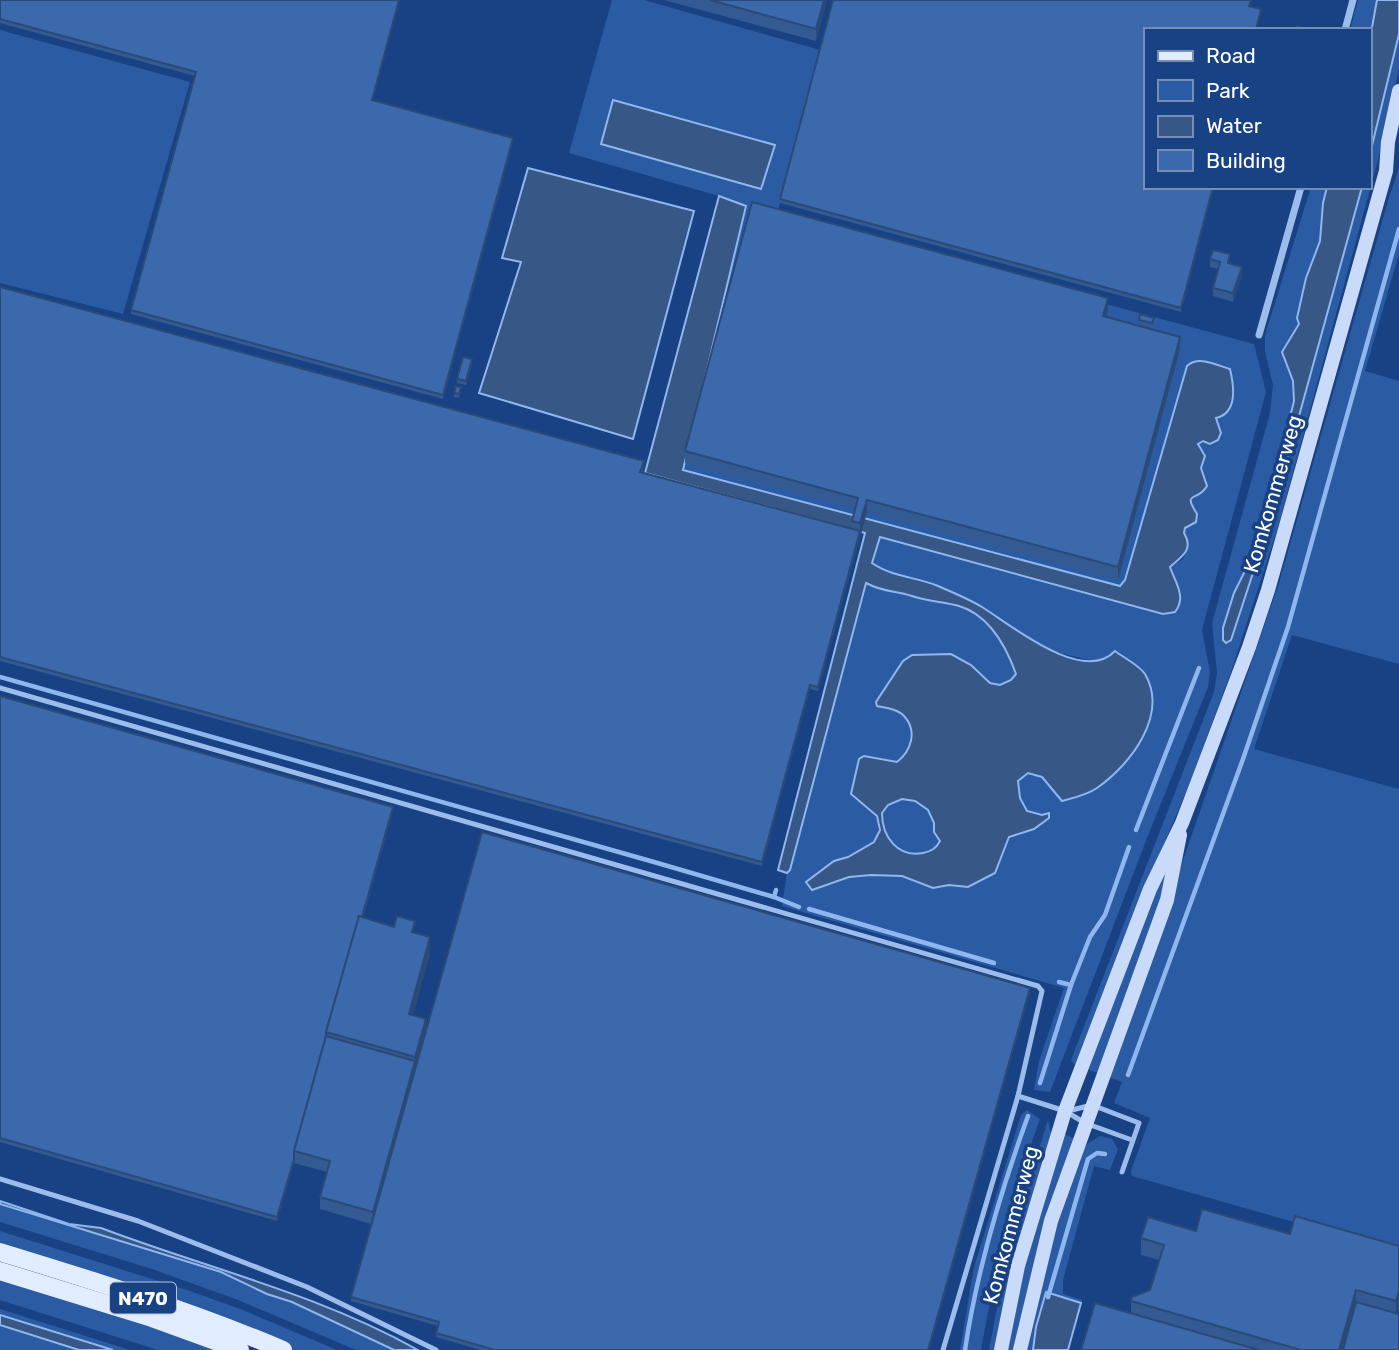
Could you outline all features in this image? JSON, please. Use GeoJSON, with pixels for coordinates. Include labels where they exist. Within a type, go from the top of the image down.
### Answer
{"type":"FeatureCollection","features":[{"type":"Feature","properties":{"kind":"main road","name":"Komkommerweg"},"geometry":{"type":"LineString","coordinates":[[1001,1350],[1018,1266],[1065,1111],[1150,889],[1182,823],[1268,590],[1386,171],[1388,142],[1399,91]]}},
{"type":"Feature","properties":{"kind":"main road","name":"Komkommerweg"},"geometry":{"type":"LineString","coordinates":[[1386,171],[1399,149]]}},
{"type":"Feature","properties":{"kind":"main road","name":"Komkommerweg"},"geometry":{"type":"LineString","coordinates":[[1020,1350],[1051,1222],[1167,900],[1182,823]]}},
{"type":"Feature","properties":{"kind":"main road","name":"N470"},"geometry":{"type":"LineString","coordinates":[[0,1252],[87,1279],[283,1350]]}},
{"type":"Feature","properties":{"kind":"main road","name":"N470"},"geometry":{"type":"LineString","coordinates":[[0,1270],[152,1318],[240,1350]]}},
{"type":"Feature","properties":{"kind":"street"},"geometry":{"type":"LineString","coordinates":[[1346,28],[1353,0]]}},
{"type":"Feature","properties":{"kind":"street"},"geometry":{"type":"LineString","coordinates":[[1259,335],[1300,189]]}},
{"type":"Feature","properties":{"kind":"lane"},"geometry":{"type":"LineString","coordinates":[[0,688],[1038,986],[1042,991],[1018,1096],[943,1350]]}},
{"type":"Feature","properties":{"kind":"lane"},"geometry":{"type":"LineString","coordinates":[[1018,1096],[1065,1111],[1085,1123],[1132,1140]]}},
{"type":"Feature","properties":{"kind":"lane"},"geometry":{"type":"LineString","coordinates":[[1065,1111],[1092,1105],[1139,1123],[1122,1172]]}},
{"type":"Feature","properties":{"kind":"lane"},"geometry":{"type":"LineString","coordinates":[[0,1179],[138,1221],[307,1287],[436,1350]]}},
{"type":"Feature","properties":{"kind":"green space"},"geometry":{"type":"Polygon","coordinates":[[[612,0],[644,0],[820,50],[777,215],[1254,344],[1266,392],[1202,630],[1210,672],[1208,687],[1050,1092],[1034,1090],[1039,1061],[1064,988],[782,906],[787,873],[790,870],[865,583],[951,604],[974,613],[996,635],[1016,674],[1000,686],[990,683],[971,665],[888,685],[876,703],[877,706],[901,714],[908,722],[912,734],[909,747],[897,762],[864,756],[871,811],[877,816],[877,835],[867,847],[830,864],[807,882],[833,884],[849,877],[888,875],[902,876],[933,888],[949,885],[968,887],[1009,837],[1034,829],[1042,815],[1027,811],[1020,798],[1018,781],[1028,773],[1042,777],[1062,801],[1096,789],[1147,729],[1151,692],[1144,672],[1115,651],[1107,659],[1095,661],[1053,652],[1027,640],[979,605],[929,583],[883,570],[872,563],[880,537],[1170,614],[1181,596],[1170,567],[1183,559],[1188,547],[1184,533],[1185,528],[1194,524],[1195,510],[1190,505],[1206,478],[1198,444],[1216,418],[1187,366],[1125,580],[1120,586],[682,470],[746,206],[569,153],[612,0]],[[614,100],[601,144],[760,189],[774,144],[614,100]]]}},
{"type":"Feature","properties":{"kind":"green space"},"geometry":{"type":"Polygon","coordinates":[[[1358,0],[1377,0],[1371,33],[1371,28],[1351,28],[1358,0]]]}},
{"type":"Feature","properties":{"kind":"green space"},"geometry":{"type":"Polygon","coordinates":[[[0,30],[190,82],[123,314],[0,283],[0,30]]]}},
{"type":"Feature","properties":{"kind":"green space"},"geometry":{"type":"Polygon","coordinates":[[[1399,34],[1399,69],[1371,186],[1371,150],[1399,34]]]}},
{"type":"Feature","properties":{"kind":"green space"},"geometry":{"type":"Polygon","coordinates":[[[1399,168],[1399,254],[1365,371],[1399,381],[1399,664],[1292,635],[1254,749],[1399,789],[1399,1252],[1132,1176],[1131,1171],[1150,1118],[1114,1103],[1122,1082],[1108,1077],[1279,583],[1399,168]]]}},
{"type":"Feature","properties":{"kind":"green space"},"geometry":{"type":"Polygon","coordinates":[[[1310,189],[1326,189],[1320,241],[1297,318],[1299,324],[1282,352],[1293,381],[1294,401],[1246,569],[1234,593],[1223,628],[1223,640],[1231,640],[1252,578],[1361,189],[1370,189],[1279,524],[1231,672],[1079,1066],[1071,1060],[1214,692],[1217,673],[1212,623],[1270,413],[1273,385],[1265,352],[1265,335],[1310,189]]]}},
{"type":"Feature","properties":{"kind":"green space"},"geometry":{"type":"Polygon","coordinates":[[[902,799],[915,801],[928,810],[934,823],[934,832],[940,841],[933,849],[914,854],[899,849],[888,838],[882,813],[888,805],[902,799]]]}},
{"type":"Feature","properties":{"kind":"green space"},"geometry":{"type":"Polygon","coordinates":[[[1170,861],[1155,919],[1100,1074],[1087,1069],[1147,908],[1170,861]]]}},
{"type":"Feature","properties":{"kind":"green space"},"geometry":{"type":"Polygon","coordinates":[[[1027,1110],[1040,1119],[999,1253],[981,1350],[960,1350],[974,1267],[1021,1115],[1027,1110]]]}},
{"type":"Feature","properties":{"kind":"green space"},"geometry":{"type":"Polygon","coordinates":[[[1048,1120],[1052,1137],[1013,1263],[996,1350],[989,1350],[1010,1240],[1048,1120]]]}},
{"type":"Feature","properties":{"kind":"green space"},"geometry":{"type":"Polygon","coordinates":[[[1064,1134],[1076,1139],[1015,1350],[1005,1350],[1010,1317],[1064,1134]]]}},
{"type":"Feature","properties":{"kind":"green space"},"geometry":{"type":"Polygon","coordinates":[[[1100,1136],[1112,1139],[1118,1149],[1110,1170],[1094,1166],[1063,1280],[1063,1294],[1082,1300],[1081,1303],[1046,1293],[1036,1327],[1033,1350],[1023,1350],[1047,1254],[1079,1155],[1087,1144],[1100,1136]]]}},
{"type":"Feature","properties":{"kind":"green space"},"geometry":{"type":"Polygon","coordinates":[[[0,1204],[221,1272],[394,1350],[356,1350],[238,1300],[152,1269],[0,1222],[0,1204]]]}},
{"type":"Feature","properties":{"kind":"green space"},"geometry":{"type":"Polygon","coordinates":[[[0,1231],[190,1291],[243,1310],[337,1350],[293,1350],[244,1330],[0,1248],[0,1231]]]}},
{"type":"Feature","properties":{"kind":"green space"},"geometry":{"type":"Polygon","coordinates":[[[0,1276],[224,1350],[158,1350],[0,1300],[0,1276]]]}},
{"type":"Feature","properties":{"kind":"green space"},"geometry":{"type":"Polygon","coordinates":[[[0,1309],[130,1350],[113,1350],[0,1315],[0,1309]]]}},
{"type":"Feature","properties":{"kind":"green space"},"geometry":{"type":"Polygon","coordinates":[[[0,1325],[79,1350],[0,1350],[0,1325]]]}},
{"type":"Feature","properties":{"kind":"water"},"geometry":{"type":"Polygon","coordinates":[[[1377,0],[1399,0],[1399,34],[1371,150],[1371,33],[1377,0]]]}},
{"type":"Feature","properties":{"kind":"water"},"geometry":{"type":"Polygon","coordinates":[[[613,100],[775,145],[761,189],[601,144],[613,100]]]}},
{"type":"Feature","properties":{"kind":"water"},"geometry":{"type":"Polygon","coordinates":[[[528,168],[694,211],[633,439],[479,393],[521,262],[502,258],[528,168]]]}},
{"type":"Feature","properties":{"kind":"water"},"geometry":{"type":"Polygon","coordinates":[[[1326,189],[1361,189],[1271,518],[1231,640],[1226,643],[1223,640],[1223,628],[1234,593],[1246,569],[1294,401],[1293,381],[1282,352],[1299,324],[1297,318],[1306,278],[1320,241],[1326,189]]]}},
{"type":"Feature","properties":{"kind":"water"},"geometry":{"type":"Polygon","coordinates":[[[719,196],[746,206],[683,470],[1120,586],[1125,580],[1187,366],[1196,361],[1230,369],[1233,391],[1231,405],[1228,411],[1216,418],[1221,433],[1218,440],[1210,444],[1203,441],[1198,444],[1205,456],[1201,468],[1207,486],[1191,499],[1197,514],[1196,522],[1185,528],[1187,548],[1170,567],[1180,595],[1175,612],[1163,614],[880,537],[872,563],[880,568],[930,583],[966,598],[1028,638],[1067,657],[1085,661],[1101,660],[1115,651],[1145,674],[1151,690],[1149,722],[1142,738],[1122,766],[1097,788],[1062,801],[1042,777],[1028,773],[1018,781],[1020,798],[1027,811],[1042,815],[1049,813],[1049,818],[1034,829],[1009,837],[995,873],[968,887],[949,885],[933,888],[902,876],[871,875],[849,877],[812,890],[806,882],[834,861],[848,857],[874,842],[880,830],[877,816],[851,794],[859,759],[864,756],[897,762],[909,747],[912,734],[904,716],[895,710],[877,706],[876,702],[903,661],[912,655],[951,654],[971,665],[990,683],[1000,685],[1011,680],[1016,674],[1007,653],[988,624],[970,610],[959,606],[884,590],[866,583],[790,870],[787,873],[778,870],[865,533],[645,473],[719,196]],[[902,799],[888,805],[882,813],[888,838],[899,849],[914,854],[931,850],[940,841],[934,832],[934,823],[928,810],[915,801],[902,799]]]}},
{"type":"Feature","properties":{"kind":"water"},"geometry":{"type":"Polygon","coordinates":[[[0,1201],[69,1224],[101,1228],[262,1283],[341,1313],[418,1350],[394,1350],[221,1272],[0,1204],[0,1201]]]}},
{"type":"Feature","properties":{"kind":"water"},"geometry":{"type":"Polygon","coordinates":[[[1046,1292],[1081,1303],[1068,1350],[1033,1350],[1036,1327],[1046,1292]]]}},
{"type":"Feature","properties":{"kind":"water"},"geometry":{"type":"Polygon","coordinates":[[[0,1315],[113,1350],[79,1350],[0,1325],[0,1315]]]}},
{"type":"Feature","properties":{"kind":"building"},"geometry":{"type":"Polygon","coordinates":[[[0,0],[399,0],[372,100],[513,138],[443,395],[131,310],[196,72],[0,19],[0,0]]]}},
{"type":"Feature","properties":{"kind":"building"},"geometry":{"type":"Polygon","coordinates":[[[710,0],[824,0],[816,29],[710,0]]]}},
{"type":"Feature","properties":{"kind":"building"},"geometry":{"type":"Polygon","coordinates":[[[833,0],[1251,0],[1249,6],[1261,9],[1256,28],[1144,28],[1144,189],[1212,189],[1181,308],[780,199],[833,0]]]}},
{"type":"Feature","properties":{"kind":"building"},"geometry":{"type":"Polygon","coordinates":[[[752,202],[1108,298],[1103,316],[1180,337],[1118,567],[867,500],[860,523],[852,521],[858,498],[685,451],[752,202]]]}},
{"type":"Feature","properties":{"kind":"building"},"geometry":{"type":"Polygon","coordinates":[[[1213,250],[1230,254],[1228,263],[1242,267],[1233,293],[1213,288],[1220,262],[1210,259],[1213,250]]]}},
{"type":"Feature","properties":{"kind":"building"},"geometry":{"type":"Polygon","coordinates":[[[0,287],[644,461],[640,472],[860,531],[818,687],[810,685],[762,862],[0,657],[0,287]]]}},
{"type":"Feature","properties":{"kind":"building"},"geometry":{"type":"Polygon","coordinates":[[[1140,314],[1154,318],[1152,323],[1139,320],[1140,314]]]}},
{"type":"Feature","properties":{"kind":"building"},"geometry":{"type":"Polygon","coordinates":[[[463,357],[472,359],[466,381],[457,379],[463,357]]]}},
{"type":"Feature","properties":{"kind":"building"},"geometry":{"type":"Polygon","coordinates":[[[456,386],[461,387],[459,394],[454,393],[456,386]]]}},
{"type":"Feature","properties":{"kind":"building"},"geometry":{"type":"Polygon","coordinates":[[[0,696],[393,807],[326,1032],[277,1217],[0,1138],[0,696]]]}},
{"type":"Feature","properties":{"kind":"building"},"geometry":{"type":"Polygon","coordinates":[[[482,832],[1030,988],[928,1350],[495,1350],[436,1333],[439,1322],[351,1297],[482,832]]]}},
{"type":"Feature","properties":{"kind":"building"},"geometry":{"type":"Polygon","coordinates":[[[359,916],[394,927],[397,916],[415,921],[412,932],[430,937],[409,1014],[426,1019],[415,1057],[326,1032],[359,916]]]}},
{"type":"Feature","properties":{"kind":"building"},"geometry":{"type":"Polygon","coordinates":[[[326,1036],[415,1061],[373,1212],[320,1197],[330,1161],[294,1151],[326,1036]]]}},
{"type":"Feature","properties":{"kind":"building"},"geometry":{"type":"Polygon","coordinates":[[[1202,1209],[1290,1234],[1295,1216],[1399,1246],[1399,1291],[1396,1301],[1356,1290],[1339,1350],[1301,1350],[1131,1301],[1132,1297],[1150,1290],[1164,1245],[1141,1238],[1148,1217],[1196,1231],[1202,1209]]]}},
{"type":"Feature","properties":{"kind":"building"},"geometry":{"type":"Polygon","coordinates":[[[1356,1302],[1399,1314],[1399,1350],[1343,1350],[1356,1302]]]}},
{"type":"Feature","properties":{"kind":"building"},"geometry":{"type":"Polygon","coordinates":[[[1095,1303],[1259,1350],[1081,1350],[1095,1303]]]}},
{"type":"Feature","properties":{"kind":"waterway"},"geometry":{"type":"LineString","coordinates":[[1128,1075],[1288,627],[1399,229]]}},
{"type":"Feature","properties":{"kind":"waterway"},"geometry":{"type":"LineString","coordinates":[[1136,830],[1199,668]]}},
{"type":"Feature","properties":{"kind":"waterway"},"geometry":{"type":"LineString","coordinates":[[0,677],[654,862],[774,897],[799,907]]}},
{"type":"Feature","properties":{"kind":"waterway"},"geometry":{"type":"LineString","coordinates":[[1040,1083],[1071,985],[1090,937],[1105,915],[1129,847]]}},
{"type":"Feature","properties":{"kind":"waterway"},"geometry":{"type":"LineString","coordinates":[[774,897],[776,890]]}},
{"type":"Feature","properties":{"kind":"waterway"},"geometry":{"type":"LineString","coordinates":[[809,909],[994,963]]}},
{"type":"Feature","properties":{"kind":"waterway"},"geometry":{"type":"LineString","coordinates":[[1059,982],[1071,985]]}},
{"type":"Feature","properties":{"kind":"waterway"},"geometry":{"type":"LineString","coordinates":[[965,1350],[990,1232],[1028,1116]]}},
{"type":"Feature","properties":{"kind":"waterway"},"geometry":{"type":"LineString","coordinates":[[1048,1297],[1088,1159],[1097,1153],[1105,1154]]}}]}
